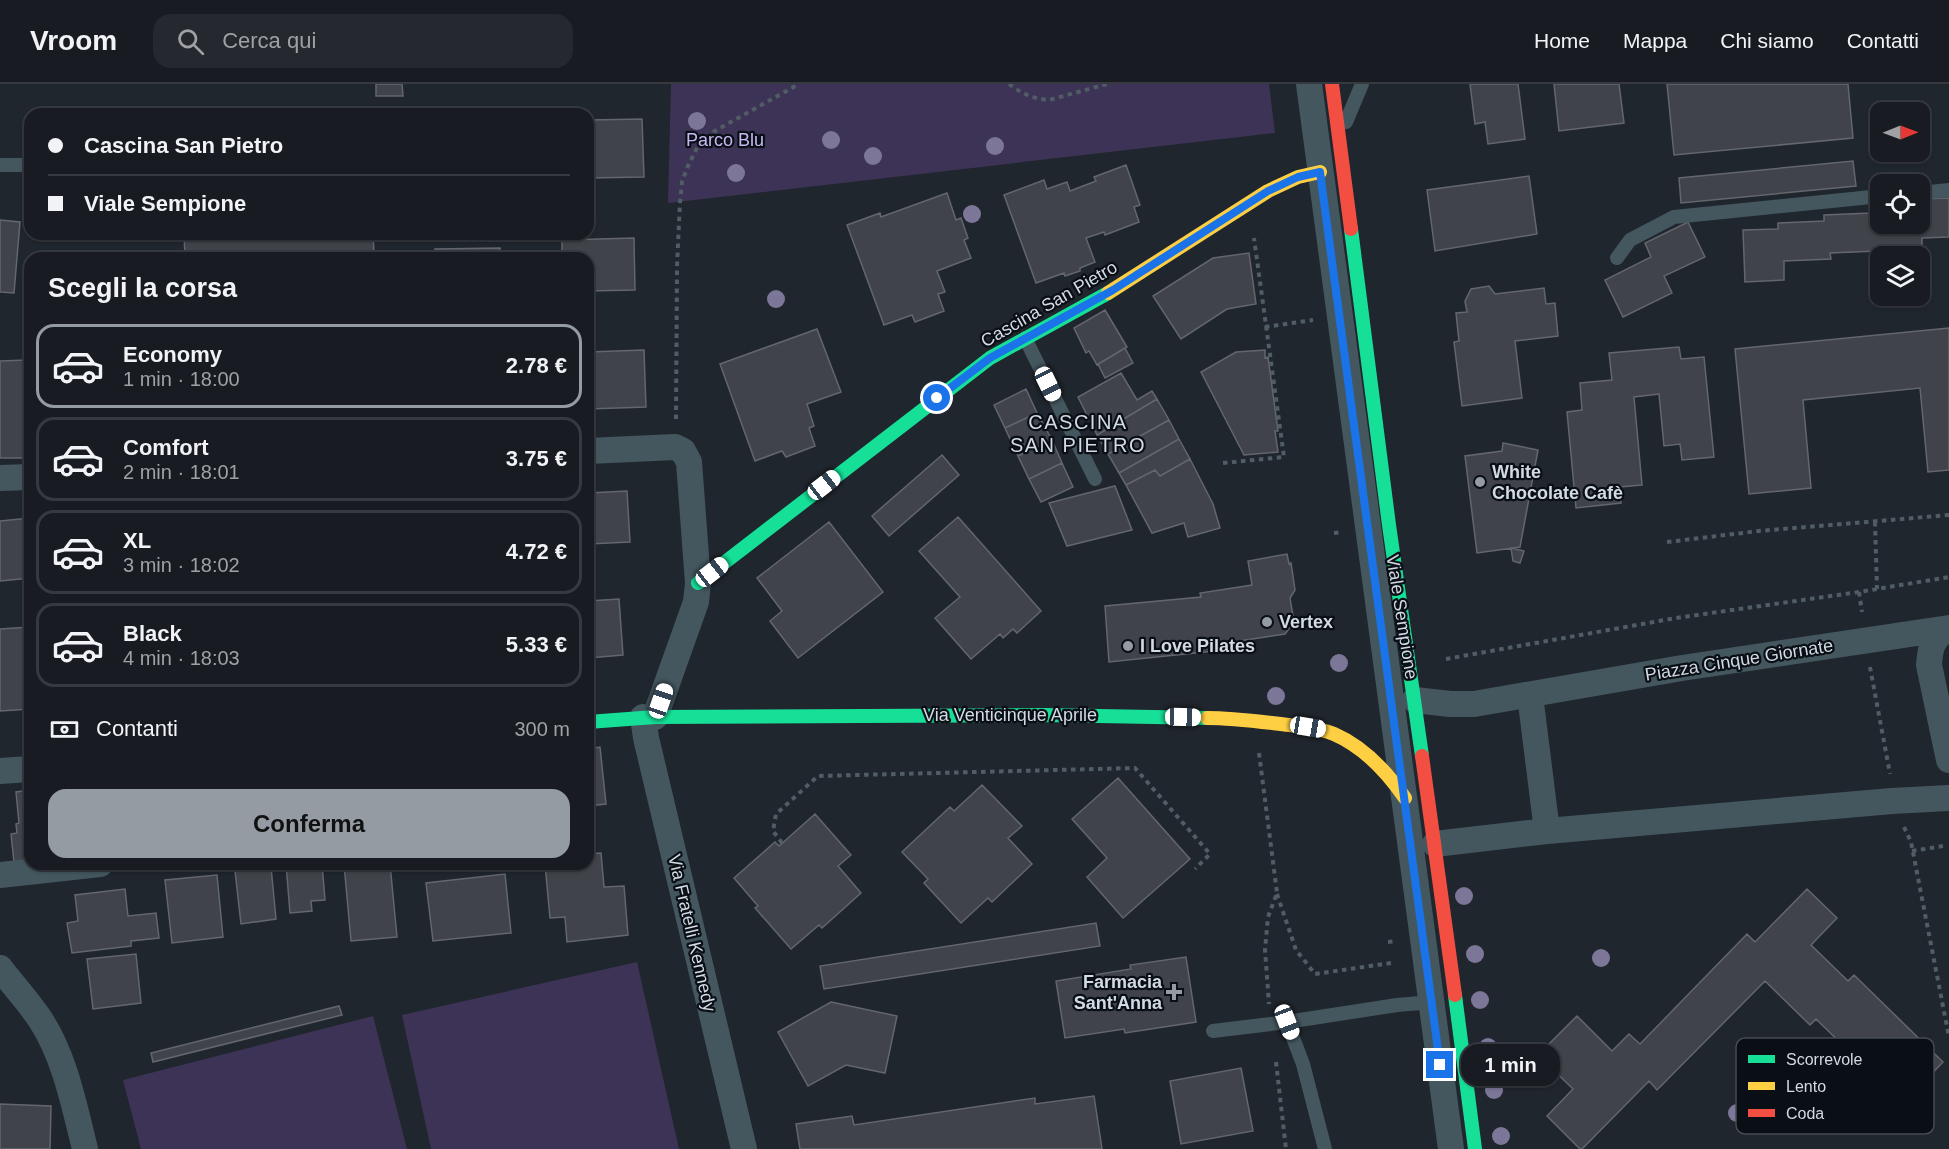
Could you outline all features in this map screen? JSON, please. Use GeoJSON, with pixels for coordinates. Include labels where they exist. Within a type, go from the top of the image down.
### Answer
{"type":"FeatureCollection","features":[{"type":"Feature","properties":{"kind":"street","name":"Viale Sempione"},"geometry":{"type":"LineString","coordinates":[[1309,84],[1452,1149]]}},
{"type":"Feature","properties":{"kind":"street","name":"Viale Sempione"},"geometry":{"type":"LineString","coordinates":[[1332,84],[1389,525],[1435,844],[1475,1149]]}},
{"type":"Feature","properties":{"kind":"street","name":"Cascina San Pietro"},"geometry":{"type":"LineString","coordinates":[[698,583],[974,369],[1113,290],[1268,191],[1298,177],[1320,172]]}},
{"type":"Feature","properties":{"kind":"street"},"geometry":{"type":"LineString","coordinates":[[594,451],[675,447],[683,451],[689,462],[698,583],[696,602],[692,619],[649,717]]}},
{"type":"Feature","properties":{"kind":"street"},"geometry":{"type":"LineString","coordinates":[[0,478],[24,477]]}},
{"type":"Feature","properties":{"kind":"street","name":"Piazza Cinque Giornate"},"geometry":{"type":"LineString","coordinates":[[1415,700],[1474,704],[1682,668],[1949,628]]}},
{"type":"Feature","properties":{"kind":"street","name":"Piazza Cinque Giornate"},"geometry":{"type":"LineString","coordinates":[[1949,628],[1939,634],[1929,650],[1929,665],[1949,760]]}},
{"type":"Feature","properties":{"kind":"street"},"geometry":{"type":"LineString","coordinates":[[1530,695],[1547,831]]}},
{"type":"Feature","properties":{"kind":"street","name":"Via Venticinque Aprile"},"geometry":{"type":"LineString","coordinates":[[594,722],[649,717],[1102,715],[1223,718],[1324,730],[1352,743],[1388,774],[1406,798]]}},
{"type":"Feature","properties":{"kind":"street","name":"Via Fratelli Kennedy"},"geometry":{"type":"LineString","coordinates":[[649,717],[646,738],[744,1149]]}},
{"type":"Feature","properties":{"kind":"street"},"geometry":{"type":"LineString","coordinates":[[0,771],[24,769]]}},
{"type":"Feature","properties":{"kind":"street"},"geometry":{"type":"LineString","coordinates":[[1435,844],[1547,831],[1949,798]]}},
{"type":"Feature","properties":{"kind":"street"},"geometry":{"type":"LineString","coordinates":[[0,875],[45,870]]}},
{"type":"Feature","properties":{"kind":"street"},"geometry":{"type":"LineString","coordinates":[[0,968],[40,1019],[58,1054],[85,1149]]}},
{"type":"Feature","properties":{"kind":"lane"},"geometry":{"type":"LineString","coordinates":[[1340,147],[1343,130],[1358,88],[1362,84]]}},
{"type":"Feature","properties":{"kind":"lane"},"geometry":{"type":"LineString","coordinates":[[0,165],[24,165]]}},
{"type":"Feature","properties":{"kind":"lane"},"geometry":{"type":"LineString","coordinates":[[1930,192],[1949,190]]}},
{"type":"Feature","properties":{"kind":"lane"},"geometry":{"type":"LineString","coordinates":[[1617,258],[1629,240],[1674,217],[1870,197]]}},
{"type":"Feature","properties":{"kind":"lane"},"geometry":{"type":"LineString","coordinates":[[1025,339],[1095,479]]}},
{"type":"Feature","properties":{"kind":"lane"},"geometry":{"type":"LineString","coordinates":[[1213,1031],[1432,1002]]}},
{"type":"Feature","properties":{"kind":"lane"},"geometry":{"type":"LineString","coordinates":[[1287,1022],[1303,1064],[1325,1149]]}},
{"type":"Feature","properties":{"kind":"path"},"geometry":{"type":"LineString","coordinates":[[675,447],[677,266],[682,182],[698,146],[713,132],[799,84]]}},
{"type":"Feature","properties":{"kind":"path"},"geometry":{"type":"LineString","coordinates":[[1009,84],[1028,96],[1040,100],[1049,100],[1107,84]]}},
{"type":"Feature","properties":{"kind":"path"},"geometry":{"type":"LineString","coordinates":[[1223,463],[1284,457],[1253,228]]}},
{"type":"Feature","properties":{"kind":"path"},"geometry":{"type":"LineString","coordinates":[[1265,327],[1316,320]]}},
{"type":"Feature","properties":{"kind":"path"},"geometry":{"type":"LineString","coordinates":[[1667,542],[1759,531],[1949,515]]}},
{"type":"Feature","properties":{"kind":"path"},"geometry":{"type":"LineString","coordinates":[[1875,522],[1877,589]]}},
{"type":"Feature","properties":{"kind":"path"},"geometry":{"type":"LineString","coordinates":[[1446,659],[1676,618],[1949,577]]}},
{"type":"Feature","properties":{"kind":"path"},"geometry":{"type":"LineString","coordinates":[[1859,592],[1863,619]]}},
{"type":"Feature","properties":{"kind":"path"},"geometry":{"type":"LineString","coordinates":[[1870,662],[1890,779]]}},
{"type":"Feature","properties":{"kind":"path"},"geometry":{"type":"LineString","coordinates":[[1259,752],[1277,893],[1296,950],[1315,974],[1391,963]]}},
{"type":"Feature","properties":{"kind":"path"},"geometry":{"type":"LineString","coordinates":[[782,843],[773,831],[776,814],[818,776],[1135,768],[1210,854],[1195,869]]}},
{"type":"Feature","properties":{"kind":"path"},"geometry":{"type":"LineString","coordinates":[[1902,824],[1907,831],[1912,851],[1949,1037]]}},
{"type":"Feature","properties":{"kind":"path"},"geometry":{"type":"LineString","coordinates":[[1912,851],[1943,846]]}},
{"type":"Feature","properties":{"kind":"path"},"geometry":{"type":"LineString","coordinates":[[1277,893],[1269,917],[1265,950],[1286,1149]]}},
{"type":"Feature","properties":{"kind":"green space","name":"Parco Blu"},"geometry":{"type":"Polygon","coordinates":[[[671,84],[1269,84],[1275,133],[668,203],[671,84]]]}},
{"type":"Feature","properties":{"kind":"green space"},"geometry":{"type":"Polygon","coordinates":[[[637,962],[679,1149],[431,1149],[402,1015],[637,962]]]}},
{"type":"Feature","properties":{"kind":"green space"},"geometry":{"type":"Polygon","coordinates":[[[373,1016],[407,1149],[141,1149],[123,1080],[373,1016]]]}},
{"type":"Feature","properties":{"kind":"building"},"geometry":{"type":"Polygon","coordinates":[[[376,84],[402,84],[403,96],[376,96],[376,84]]]}},
{"type":"Feature","properties":{"kind":"building"},"geometry":{"type":"Polygon","coordinates":[[[1470,84],[1518,84],[1525,139],[1488,144],[1485,122],[1475,124],[1470,84]]]}},
{"type":"Feature","properties":{"kind":"building"},"geometry":{"type":"Polygon","coordinates":[[[1554,84],[1619,84],[1624,123],[1559,131],[1554,84]]]}},
{"type":"Feature","properties":{"kind":"building"},"geometry":{"type":"Polygon","coordinates":[[[1667,84],[1848,84],[1853,138],[1674,155],[1667,84]]]}},
{"type":"Feature","properties":{"kind":"building"},"geometry":{"type":"Polygon","coordinates":[[[642,119],[644,177],[594,178],[594,120],[642,119]]]}},
{"type":"Feature","properties":{"kind":"building"},"geometry":{"type":"Polygon","coordinates":[[[1853,161],[1856,186],[1681,203],[1679,178],[1853,161]]]}},
{"type":"Feature","properties":{"kind":"building"},"geometry":{"type":"Polygon","coordinates":[[[1126,165],[1140,205],[1134,207],[1139,222],[1105,235],[1104,232],[1086,238],[1095,262],[1080,268],[1080,271],[1065,276],[1064,273],[1036,283],[1004,195],[1044,180],[1047,189],[1067,182],[1070,191],[1096,181],[1094,177],[1126,165]]]}},
{"type":"Feature","properties":{"kind":"building"},"geometry":{"type":"Polygon","coordinates":[[[1529,176],[1537,234],[1435,251],[1427,190],[1529,176]]]}},
{"type":"Feature","properties":{"kind":"building"},"geometry":{"type":"Polygon","coordinates":[[[947,193],[956,220],[961,218],[968,238],[964,240],[971,258],[937,271],[945,292],[938,294],[944,311],[915,322],[912,315],[884,325],[847,225],[880,213],[881,217],[947,193]]]}},
{"type":"Feature","properties":{"kind":"building"},"geometry":{"type":"Polygon","coordinates":[[[1949,198],[1949,237],[1922,238],[1922,245],[1870,246],[1870,251],[1830,253],[1831,259],[1784,261],[1784,280],[1745,282],[1743,230],[1778,229],[1778,223],[1824,221],[1824,215],[1870,213],[1870,234],[1930,234],[1930,199],[1949,198]]]}},
{"type":"Feature","properties":{"kind":"building"},"geometry":{"type":"Polygon","coordinates":[[[0,220],[20,222],[14,293],[0,292],[0,220]]]}},
{"type":"Feature","properties":{"kind":"building"},"geometry":{"type":"Polygon","coordinates":[[[1688,222],[1705,257],[1664,276],[1672,293],[1623,317],[1605,280],[1651,257],[1645,243],[1688,222]]]}},
{"type":"Feature","properties":{"kind":"building"},"geometry":{"type":"Polygon","coordinates":[[[634,238],[635,290],[594,291],[594,252],[562,252],[562,240],[634,238]]]}},
{"type":"Feature","properties":{"kind":"building"},"geometry":{"type":"Polygon","coordinates":[[[184,240],[373,240],[374,252],[185,252],[184,240]]]}},
{"type":"Feature","properties":{"kind":"building"},"geometry":{"type":"Polygon","coordinates":[[[500,248],[500,252],[435,252],[435,249],[500,248]]]}},
{"type":"Feature","properties":{"kind":"building"},"geometry":{"type":"Polygon","coordinates":[[[1249,253],[1256,304],[1227,309],[1181,339],[1153,296],[1213,258],[1249,253]]]}},
{"type":"Feature","properties":{"kind":"building"},"geometry":{"type":"Polygon","coordinates":[[[1489,286],[1495,294],[1544,288],[1546,304],[1555,303],[1558,336],[1515,341],[1522,398],[1462,406],[1454,342],[1459,341],[1456,313],[1467,312],[1465,301],[1471,289],[1489,286]]]}},
{"type":"Feature","properties":{"kind":"building"},"geometry":{"type":"Polygon","coordinates":[[[1105,310],[1127,347],[1097,365],[1089,351],[1086,353],[1074,328],[1105,310]]]}},
{"type":"Feature","properties":{"kind":"building"},"geometry":{"type":"Polygon","coordinates":[[[1949,328],[1949,470],[1928,472],[1920,388],[1803,400],[1811,488],[1749,494],[1735,349],[1949,328]]]}},
{"type":"Feature","properties":{"kind":"building"},"geometry":{"type":"Polygon","coordinates":[[[817,329],[841,392],[807,404],[814,426],[809,428],[815,446],[786,457],[782,451],[755,461],[720,364],[817,329]]]}},
{"type":"Feature","properties":{"kind":"building"},"geometry":{"type":"Polygon","coordinates":[[[1679,347],[1681,359],[1704,357],[1714,457],[1682,460],[1680,444],[1664,446],[1659,394],[1634,397],[1642,485],[1619,487],[1621,503],[1576,508],[1567,412],[1582,410],[1580,383],[1612,380],[1609,353],[1679,347]]]}},
{"type":"Feature","properties":{"kind":"building"},"geometry":{"type":"Polygon","coordinates":[[[1125,348],[1133,363],[1105,378],[1098,364],[1125,348]]]}},
{"type":"Feature","properties":{"kind":"building"},"geometry":{"type":"Polygon","coordinates":[[[644,350],[646,407],[594,409],[594,352],[644,350]]]}},
{"type":"Feature","properties":{"kind":"building"},"geometry":{"type":"Polygon","coordinates":[[[1265,350],[1265,358],[1268,357],[1278,431],[1275,431],[1278,452],[1244,455],[1201,372],[1236,352],[1265,350]]]}},
{"type":"Feature","properties":{"kind":"building"},"geometry":{"type":"Polygon","coordinates":[[[24,360],[24,458],[0,458],[0,361],[24,360]]]}},
{"type":"Feature","properties":{"kind":"building"},"geometry":{"type":"Polygon","coordinates":[[[1121,373],[1137,400],[1152,391],[1157,399],[1097,435],[1078,397],[1121,373]]]}},
{"type":"Feature","properties":{"kind":"building"},"geometry":{"type":"Polygon","coordinates":[[[1026,389],[1037,413],[1005,428],[994,405],[1026,389]]]}},
{"type":"Feature","properties":{"kind":"building"},"geometry":{"type":"Polygon","coordinates":[[[1157,399],[1169,420],[1108,454],[1097,435],[1157,399]]]}},
{"type":"Feature","properties":{"kind":"building"},"geometry":{"type":"Polygon","coordinates":[[[1037,413],[1052,440],[1018,456],[1005,428],[1037,413]]]}},
{"type":"Feature","properties":{"kind":"building"},"geometry":{"type":"Polygon","coordinates":[[[1169,420],[1179,439],[1119,473],[1108,454],[1169,420]]]}},
{"type":"Feature","properties":{"kind":"building"},"geometry":{"type":"Polygon","coordinates":[[[1179,439],[1190,459],[1160,476],[1155,470],[1126,485],[1119,473],[1179,439]]]}},
{"type":"Feature","properties":{"kind":"building"},"geometry":{"type":"Polygon","coordinates":[[[1052,440],[1062,463],[1029,479],[1018,456],[1052,440]]]}},
{"type":"Feature","properties":{"kind":"building"},"geometry":{"type":"Polygon","coordinates":[[[1503,443],[1538,450],[1520,547],[1477,553],[1465,456],[1502,451],[1503,443]]]}},
{"type":"Feature","properties":{"kind":"building"},"geometry":{"type":"Polygon","coordinates":[[[942,455],[959,475],[889,536],[872,516],[942,455]]]}},
{"type":"Feature","properties":{"kind":"building"},"geometry":{"type":"Polygon","coordinates":[[[1190,459],[1213,504],[1220,528],[1188,537],[1184,523],[1152,533],[1126,485],[1155,470],[1160,476],[1190,459]]]}},
{"type":"Feature","properties":{"kind":"building"},"geometry":{"type":"Polygon","coordinates":[[[1062,463],[1073,487],[1041,502],[1029,479],[1062,463]]]}},
{"type":"Feature","properties":{"kind":"building"},"geometry":{"type":"Polygon","coordinates":[[[1115,486],[1132,530],[1067,546],[1049,503],[1115,486]]]}},
{"type":"Feature","properties":{"kind":"building"},"geometry":{"type":"Polygon","coordinates":[[[627,491],[630,542],[594,544],[594,493],[627,491]]]}},
{"type":"Feature","properties":{"kind":"building"},"geometry":{"type":"Polygon","coordinates":[[[958,517],[1041,611],[1017,633],[1013,629],[1003,638],[1000,634],[971,659],[935,618],[960,597],[919,551],[958,517]]]}},
{"type":"Feature","properties":{"kind":"building"},"geometry":{"type":"Polygon","coordinates":[[[24,519],[24,579],[0,581],[0,521],[24,519]]]}},
{"type":"Feature","properties":{"kind":"building"},"geometry":{"type":"Polygon","coordinates":[[[829,522],[883,592],[798,658],[770,621],[782,611],[757,578],[829,522]]]}},
{"type":"Feature","properties":{"kind":"building"},"geometry":{"type":"Polygon","coordinates":[[[1511,548],[1524,551],[1520,563],[1513,561],[1511,548]]]}},
{"type":"Feature","properties":{"kind":"building"},"geometry":{"type":"Polygon","coordinates":[[[1287,554],[1289,564],[1291,563],[1295,590],[1290,598],[1294,622],[1285,634],[1213,645],[1214,651],[1109,662],[1105,606],[1201,597],[1200,593],[1252,585],[1248,561],[1287,554]]]}},
{"type":"Feature","properties":{"kind":"building"},"geometry":{"type":"Polygon","coordinates":[[[619,599],[623,655],[594,657],[594,601],[619,599]]]}},
{"type":"Feature","properties":{"kind":"building"},"geometry":{"type":"Polygon","coordinates":[[[24,627],[24,709],[0,711],[0,629],[24,627]]]}},
{"type":"Feature","properties":{"kind":"building"},"geometry":{"type":"Polygon","coordinates":[[[600,747],[606,804],[594,805],[594,748],[600,747]]]}},
{"type":"Feature","properties":{"kind":"building"},"geometry":{"type":"Polygon","coordinates":[[[1118,778],[1190,859],[1123,918],[1087,877],[1107,858],[1072,819],[1118,778]]]}},
{"type":"Feature","properties":{"kind":"building"},"geometry":{"type":"Polygon","coordinates":[[[982,785],[1022,826],[1008,838],[1032,864],[992,902],[988,898],[961,923],[924,883],[928,879],[902,852],[950,807],[954,811],[982,785]]]}},
{"type":"Feature","properties":{"kind":"building"},"geometry":{"type":"Polygon","coordinates":[[[24,791],[24,861],[14,862],[11,834],[17,833],[16,824],[19,823],[16,792],[24,791]]]}},
{"type":"Feature","properties":{"kind":"building"},"geometry":{"type":"Polygon","coordinates":[[[815,814],[851,855],[838,866],[861,893],[822,928],[819,925],[791,949],[755,908],[758,906],[734,878],[775,842],[779,846],[815,814]]]}},
{"type":"Feature","properties":{"kind":"building"},"geometry":{"type":"Polygon","coordinates":[[[601,853],[604,887],[624,886],[628,935],[567,942],[565,917],[550,918],[546,870],[594,870],[594,854],[601,853]]]}},
{"type":"Feature","properties":{"kind":"building"},"geometry":{"type":"Polygon","coordinates":[[[271,870],[276,919],[241,924],[235,871],[271,870]]]}},
{"type":"Feature","properties":{"kind":"building"},"geometry":{"type":"Polygon","coordinates":[[[286,870],[322,870],[325,900],[311,901],[312,911],[290,913],[286,870]]]}},
{"type":"Feature","properties":{"kind":"building"},"geometry":{"type":"Polygon","coordinates":[[[345,870],[391,870],[397,937],[351,941],[345,870]]]}},
{"type":"Feature","properties":{"kind":"building"},"geometry":{"type":"Polygon","coordinates":[[[505,874],[511,933],[433,941],[426,883],[505,874]]]}},
{"type":"Feature","properties":{"kind":"building"},"geometry":{"type":"Polygon","coordinates":[[[217,875],[223,937],[172,943],[165,880],[217,875]]]}},
{"type":"Feature","properties":{"kind":"building"},"geometry":{"type":"Polygon","coordinates":[[[125,889],[128,916],[156,913],[159,938],[131,941],[131,946],[72,953],[67,923],[78,921],[75,895],[125,889]]]}},
{"type":"Feature","properties":{"kind":"building"},"geometry":{"type":"Polygon","coordinates":[[[1807,889],[1837,918],[1811,945],[1848,981],[1854,975],[1918,1038],[1835,1038],[1816,1019],[1810,1025],[1765,981],[1657,1090],[1649,1081],[1582,1149],[1547,1116],[1573,1089],[1538,1055],[1577,1016],[1612,1051],[1629,1034],[1640,1044],[1747,934],[1755,942],[1807,889]]]}},
{"type":"Feature","properties":{"kind":"building"},"geometry":{"type":"Polygon","coordinates":[[[1096,923],[1100,946],[824,989],[820,966],[1096,923]]]}},
{"type":"Feature","properties":{"kind":"building"},"geometry":{"type":"Polygon","coordinates":[[[136,954],[141,1003],[93,1009],[87,959],[136,954]]]}},
{"type":"Feature","properties":{"kind":"building"},"geometry":{"type":"Polygon","coordinates":[[[1186,957],[1196,1022],[1125,1033],[1124,1029],[1065,1038],[1056,981],[1131,969],[1130,965],[1186,957]]]}},
{"type":"Feature","properties":{"kind":"building"},"geometry":{"type":"Polygon","coordinates":[[[831,1002],[897,1016],[885,1073],[846,1065],[808,1086],[778,1032],[831,1002]]]}},
{"type":"Feature","properties":{"kind":"building"},"geometry":{"type":"Polygon","coordinates":[[[339,1006],[342,1015],[153,1062],[151,1053],[339,1006]]]}},
{"type":"Feature","properties":{"kind":"building"},"geometry":{"type":"Polygon","coordinates":[[[1934,1053],[1943,1062],[1934,1071],[1934,1053]]]}},
{"type":"Feature","properties":{"kind":"building"},"geometry":{"type":"Polygon","coordinates":[[[1241,1068],[1253,1131],[1181,1144],[1170,1081],[1241,1068]]]}},
{"type":"Feature","properties":{"kind":"building"},"geometry":{"type":"Polygon","coordinates":[[[1094,1096],[1102,1149],[800,1149],[796,1124],[852,1116],[854,1125],[1035,1098],[1035,1104],[1094,1096]]]}},
{"type":"Feature","properties":{"kind":"building"},"geometry":{"type":"Polygon","coordinates":[[[0,1104],[51,1106],[50,1149],[0,1149],[0,1104]]]}},
{"type":"Feature","properties":{"kind":"traffic: fast"},"geometry":{"type":"LineString","coordinates":[[1351,229],[1389,525],[1422,756]]}},
{"type":"Feature","properties":{"kind":"traffic: fast"},"geometry":{"type":"LineString","coordinates":[[698,583],[990,358],[1108,293]]}},
{"type":"Feature","properties":{"kind":"traffic: fast"},"geometry":{"type":"LineString","coordinates":[[594,722],[655,717],[1044,715],[1207,718]]}},
{"type":"Feature","properties":{"kind":"traffic: fast"},"geometry":{"type":"LineString","coordinates":[[1455,995],[1475,1149]]}},
{"type":"Feature","properties":{"kind":"traffic: slow"},"geometry":{"type":"LineString","coordinates":[[1108,293],[1268,191],[1298,177],[1320,172]]}},
{"type":"Feature","properties":{"kind":"traffic: slow"},"geometry":{"type":"LineString","coordinates":[[1207,718],[1300,726],[1334,734],[1345,739],[1374,761],[1405,798]]}},
{"type":"Feature","properties":{"kind":"traffic: jam"},"geometry":{"type":"LineString","coordinates":[[1332,84],[1351,229]]}},
{"type":"Feature","properties":{"kind":"traffic: jam"},"geometry":{"type":"LineString","coordinates":[[1422,756],[1455,995]]}},
{"type":"Feature","properties":{"kind":"place","name":"White Chocolate Cafè"},"geometry":{"type":"Point","coordinates":[1480,482]}},
{"type":"Feature","properties":{"kind":"place","name":"Vertex"},"geometry":{"type":"Point","coordinates":[1267,622]}},
{"type":"Feature","properties":{"kind":"place","name":"I Love Pilates"},"geometry":{"type":"Point","coordinates":[1128,646]}},
{"type":"Feature","properties":{"kind":"place","name":"Farmacia Sant'Anna"},"geometry":{"type":"Point","coordinates":[1174,992]}},
{"type":"Feature","properties":{"kind":"district","name":"CASCINA SAN PIETRO"},"geometry":{"type":"Point","coordinates":[1078,434]}},
{"type":"Feature","properties":{"kind":"route"},"geometry":{"type":"LineString","coordinates":[[937,398],[990,358],[1113,290],[1268,191],[1298,177],[1320,172],[1370,528],[1440,1065]]}}]}
